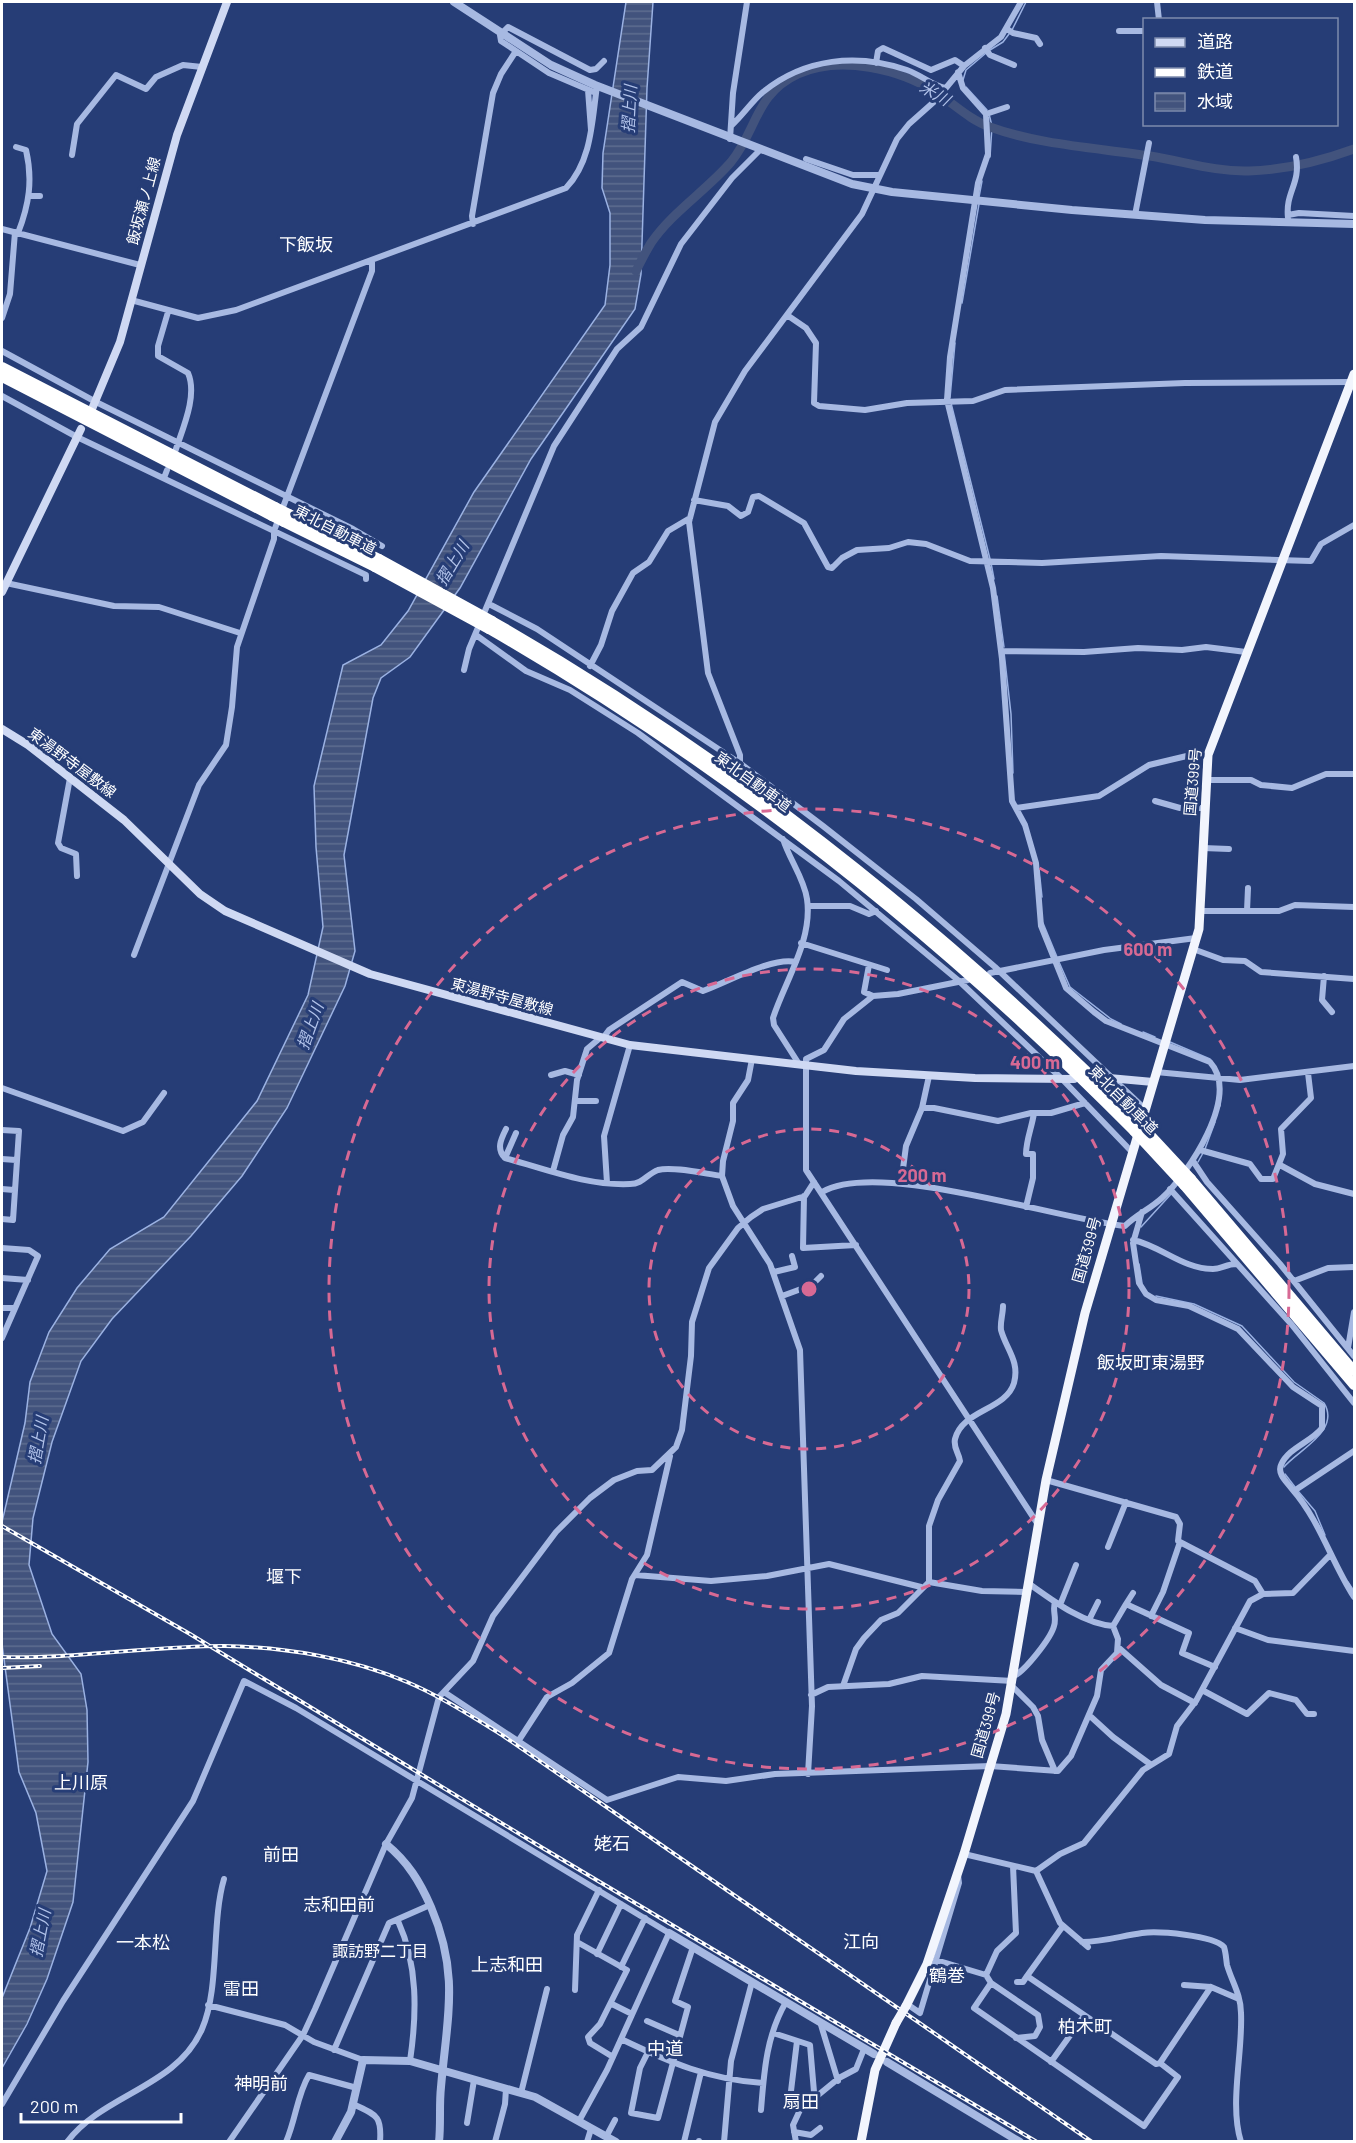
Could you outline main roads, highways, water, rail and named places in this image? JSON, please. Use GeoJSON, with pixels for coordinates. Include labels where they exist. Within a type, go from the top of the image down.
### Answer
{"type":"FeatureCollection","features":[{"type":"Feature","properties":{"kind":"highway","name":"東北自動車道"},"geometry":{"type":"LineString","coordinates":[[2,366],[491,625],[646,725],[845,869],[974,977],[1136,1126],[1354,1371]]}},
{"type":"Feature","properties":{"kind":"highway","name":"東北自動車道"},"geometry":{"type":"LineString","coordinates":[[2,377],[274,511]]}},
{"type":"Feature","properties":{"kind":"highway","name":"国道399号"},"geometry":{"type":"LineString","coordinates":[[861,2142],[875,2070],[896,2023],[927,1964],[964,1854],[1013,1681],[1037,1523],[1085,1313],[1196,938],[1201,911],[1208,755],[1353,378]]}},
{"type":"Feature","properties":{"kind":"highway","name":"東北自動車道"},"geometry":{"type":"LineString","coordinates":[[1188,1182],[1350,1389]]}},
{"type":"Feature","properties":{"kind":"main road","name":"飯坂瀬ノ上線"},"geometry":{"type":"LineString","coordinates":[[94,406],[116,356],[177,135],[227,2]]}},
{"type":"Feature","properties":{"kind":"main road"},"geometry":{"type":"LineString","coordinates":[[2,592],[79,433]]}},
{"type":"Feature","properties":{"kind":"main road","name":"東湯野寺屋敷線"},"geometry":{"type":"LineString","coordinates":[[2,729],[28,745],[124,820],[201,894],[225,911],[370,974],[630,1045],[856,1071],[928,1076],[1074,1079]]}},
{"type":"Feature","properties":{"kind":"main road"},"geometry":{"type":"LineString","coordinates":[[1111,1078],[1155,1077]]}},
{"type":"Feature","properties":{"kind":"water","name":"摺上川"},"geometry":{"type":"Polygon","coordinates":[[[626,2],[653,2],[647,88],[641,274],[635,309],[531,459],[460,588],[410,657],[381,678],[373,698],[344,855],[355,951],[345,986],[287,1108],[242,1176],[191,1236],[112,1319],[81,1361],[52,1442],[33,1518],[29,1565],[52,1634],[81,1674],[87,1710],[88,1762],[73,1902],[47,1979],[27,2024],[2,2068],[2,1998],[30,1928],[47,1871],[36,1813],[19,1772],[2,1644],[2,1522],[25,1423],[30,1382],[49,1332],[77,1288],[110,1249],[164,1217],[257,1101],[308,995],[323,927],[316,847],[314,786],[343,665],[381,645],[408,611],[474,492],[605,305],[610,265],[610,213],[602,188],[603,153],[626,2]]]}},
{"type":"Feature","properties":{"kind":"waterway"},"geometry":{"type":"LineString","coordinates":[[1012,30],[1026,2]]}},
{"type":"Feature","properties":{"kind":"waterway"},"geometry":{"type":"LineString","coordinates":[[990,50],[1003,42],[1009,34]]}},
{"type":"Feature","properties":{"kind":"waterway"},"geometry":{"type":"LineString","coordinates":[[963,80],[966,70],[986,53]]}},
{"type":"Feature","properties":{"kind":"waterway","name":"米川"},"geometry":{"type":"LineString","coordinates":[[636,271],[659,232],[731,162],[773,92],[784,82],[815,68],[851,65],[888,71],[906,77],[937,93],[962,112],[990,127],[1028,138],[1150,156],[1211,168],[1236,171],[1276,169],[1316,161],[1354,149]]}},
{"type":"Feature","properties":{"kind":"waterway"},"geometry":{"type":"LineString","coordinates":[[966,87],[987,110]]}},
{"type":"Feature","properties":{"kind":"waterway"},"geometry":{"type":"LineString","coordinates":[[989,114],[992,126],[990,157]]}},
{"type":"Feature","properties":{"kind":"waterway"},"geometry":{"type":"LineString","coordinates":[[979,197],[982,181]]}},
{"type":"Feature","properties":{"kind":"waterway"},"geometry":{"type":"LineString","coordinates":[[962,303],[979,204]]}},
{"type":"Feature","properties":{"kind":"waterway"},"geometry":{"type":"LineString","coordinates":[[950,398],[955,343]]}},
{"type":"Feature","properties":{"kind":"waterway"},"geometry":{"type":"LineString","coordinates":[[951,403],[990,559]]}},
{"type":"Feature","properties":{"kind":"waterway"},"geometry":{"type":"LineString","coordinates":[[991,563],[994,579]]}},
{"type":"Feature","properties":{"kind":"waterway"},"geometry":{"type":"LineString","coordinates":[[997,596],[1004,647]]}},
{"type":"Feature","properties":{"kind":"waterway"},"geometry":{"type":"LineString","coordinates":[[1004,652],[1011,714],[1013,773]]}},
{"type":"Feature","properties":{"kind":"waterway"},"geometry":{"type":"LineString","coordinates":[[1039,869],[1042,897]]}},
{"type":"Feature","properties":{"kind":"waterway"},"geometry":{"type":"LineString","coordinates":[[1043,923],[1057,957]]}},
{"type":"Feature","properties":{"kind":"waterway"},"geometry":{"type":"LineString","coordinates":[[1059,962],[1070,987],[1111,1019],[1121,1024]]}},
{"type":"Feature","properties":{"kind":"waterway"},"geometry":{"type":"LineString","coordinates":[[1143,1032],[1155,1037]]}},
{"type":"Feature","properties":{"kind":"waterway"},"geometry":{"type":"LineString","coordinates":[[1170,1042],[1210,1059]]}},
{"type":"Feature","properties":{"kind":"waterway"},"geometry":{"type":"LineString","coordinates":[[1220,1106],[1221,1082]]}},
{"type":"Feature","properties":{"kind":"waterway"},"geometry":{"type":"LineString","coordinates":[[1205,1149],[1215,1122]]}},
{"type":"Feature","properties":{"kind":"waterway"},"geometry":{"type":"LineString","coordinates":[[1198,1162],[1203,1153]]}},
{"type":"Feature","properties":{"kind":"waterway"},"geometry":{"type":"LineString","coordinates":[[1141,1227],[1172,1193]]}},
{"type":"Feature","properties":{"kind":"waterway"},"geometry":{"type":"LineString","coordinates":[[1139,1264],[1142,1283]]}},
{"type":"Feature","properties":{"kind":"waterway"},"geometry":{"type":"LineString","coordinates":[[1156,1296],[1194,1304],[1242,1326],[1294,1382],[1324,1403],[1328,1413],[1323,1431],[1284,1467]]}},
{"type":"Feature","properties":{"kind":"waterway"},"geometry":{"type":"LineString","coordinates":[[1285,1474],[1295,1487]]}},
{"type":"Feature","properties":{"kind":"waterway"},"geometry":{"type":"LineString","coordinates":[[1298,1491],[1315,1511],[1325,1535]]}},
{"type":"Feature","properties":{"kind":"waterway"},"geometry":{"type":"LineString","coordinates":[[1348,1582],[1354,1591]]}},
{"type":"Feature","properties":{"kind":"railway"},"geometry":{"type":"LineString","coordinates":[[2,1526],[190,1634],[536,1844],[1037,2142]]}},
{"type":"Feature","properties":{"kind":"railway"},"geometry":{"type":"LineString","coordinates":[[2,1657],[58,1656],[168,1648],[247,1647],[341,1660],[407,1682],[443,1700],[502,1735],[1092,2142]]}},
{"type":"Feature","properties":{"kind":"railway"},"geometry":{"type":"LineString","coordinates":[[2,1668],[40,1666]]}},
{"type":"Feature","properties":{"kind":"district","name":"下飯坂"},"geometry":{"type":"Point","coordinates":[306,245]}},
{"type":"Feature","properties":{"kind":"district","name":"飯坂町東湯野"},"geometry":{"type":"Point","coordinates":[1151,1363]}},
{"type":"Feature","properties":{"kind":"district","name":"堰下"},"geometry":{"type":"Point","coordinates":[284,1577]}},
{"type":"Feature","properties":{"kind":"district","name":"上川原"},"geometry":{"type":"Point","coordinates":[81,1783]}},
{"type":"Feature","properties":{"kind":"district","name":"姥石"},"geometry":{"type":"Point","coordinates":[612,1844]}},
{"type":"Feature","properties":{"kind":"district","name":"前田"},"geometry":{"type":"Point","coordinates":[281,1855]}},
{"type":"Feature","properties":{"kind":"district","name":"志和田前"},"geometry":{"type":"Point","coordinates":[339,1905]}},
{"type":"Feature","properties":{"kind":"district","name":"江向"},"geometry":{"type":"Point","coordinates":[861,1942]}},
{"type":"Feature","properties":{"kind":"district","name":"一本松"},"geometry":{"type":"Point","coordinates":[143,1943]}},
{"type":"Feature","properties":{"kind":"district","name":"諏訪野二丁目"},"geometry":{"type":"Point","coordinates":[380,1951]}},
{"type":"Feature","properties":{"kind":"district","name":"上志和田"},"geometry":{"type":"Point","coordinates":[507,1965]}},
{"type":"Feature","properties":{"kind":"district","name":"鶴巻"},"geometry":{"type":"Point","coordinates":[947,1976]}},
{"type":"Feature","properties":{"kind":"district","name":"雷田"},"geometry":{"type":"Point","coordinates":[241,1989]}},
{"type":"Feature","properties":{"kind":"district","name":"柏木町"},"geometry":{"type":"Point","coordinates":[1085,2027]}},
{"type":"Feature","properties":{"kind":"district","name":"中道"},"geometry":{"type":"Point","coordinates":[665,2049]}},
{"type":"Feature","properties":{"kind":"district","name":"神明前"},"geometry":{"type":"Point","coordinates":[261,2084]}},
{"type":"Feature","properties":{"kind":"district","name":"扇田"},"geometry":{"type":"Point","coordinates":[801,2102]}}]}
